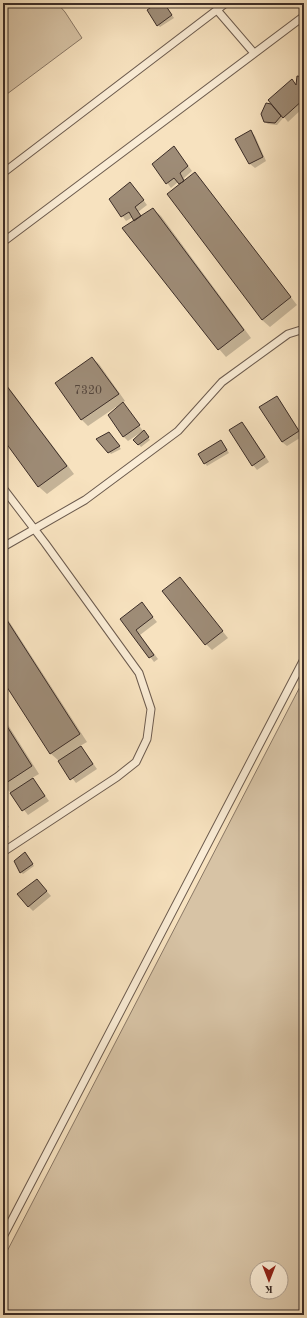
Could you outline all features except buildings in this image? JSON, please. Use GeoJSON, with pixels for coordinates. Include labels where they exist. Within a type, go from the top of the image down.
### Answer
{"type":"FeatureCollection","features":[{"type":"Feature","properties":{"kind":"lane"},"geometry":{"type":"LineString","coordinates":[[3,173],[226,3]]}},
{"type":"Feature","properties":{"kind":"lane"},"geometry":{"type":"LineString","coordinates":[[217,10],[254,53]]}},
{"type":"Feature","properties":{"kind":"lane"},"geometry":{"type":"LineString","coordinates":[[3,242],[304,16]]}},
{"type":"Feature","properties":{"kind":"lane"},"geometry":{"type":"LineString","coordinates":[[3,547],[85,500],[178,431],[222,382],[288,334],[304,329]]}},
{"type":"Feature","properties":{"kind":"lane"},"geometry":{"type":"LineString","coordinates":[[3,488],[34,528],[139,673],[151,709],[147,739],[136,762],[118,777],[3,852]]}},
{"type":"Feature","properties":{"kind":"lane"},"geometry":{"type":"LineString","coordinates":[[3,1237],[304,659]]}},
{"type":"Feature","properties":{"kind":"shaded area"},"geometry":{"type":"Polygon","coordinates":[[[3,3],[57,3],[65,12],[82,38],[3,97],[3,3]]]}},
{"type":"Feature","properties":{"kind":"shaded area"},"geometry":{"type":"Polygon","coordinates":[[[304,679],[304,1315],[3,1315],[3,1259],[304,679]]]}}]}
